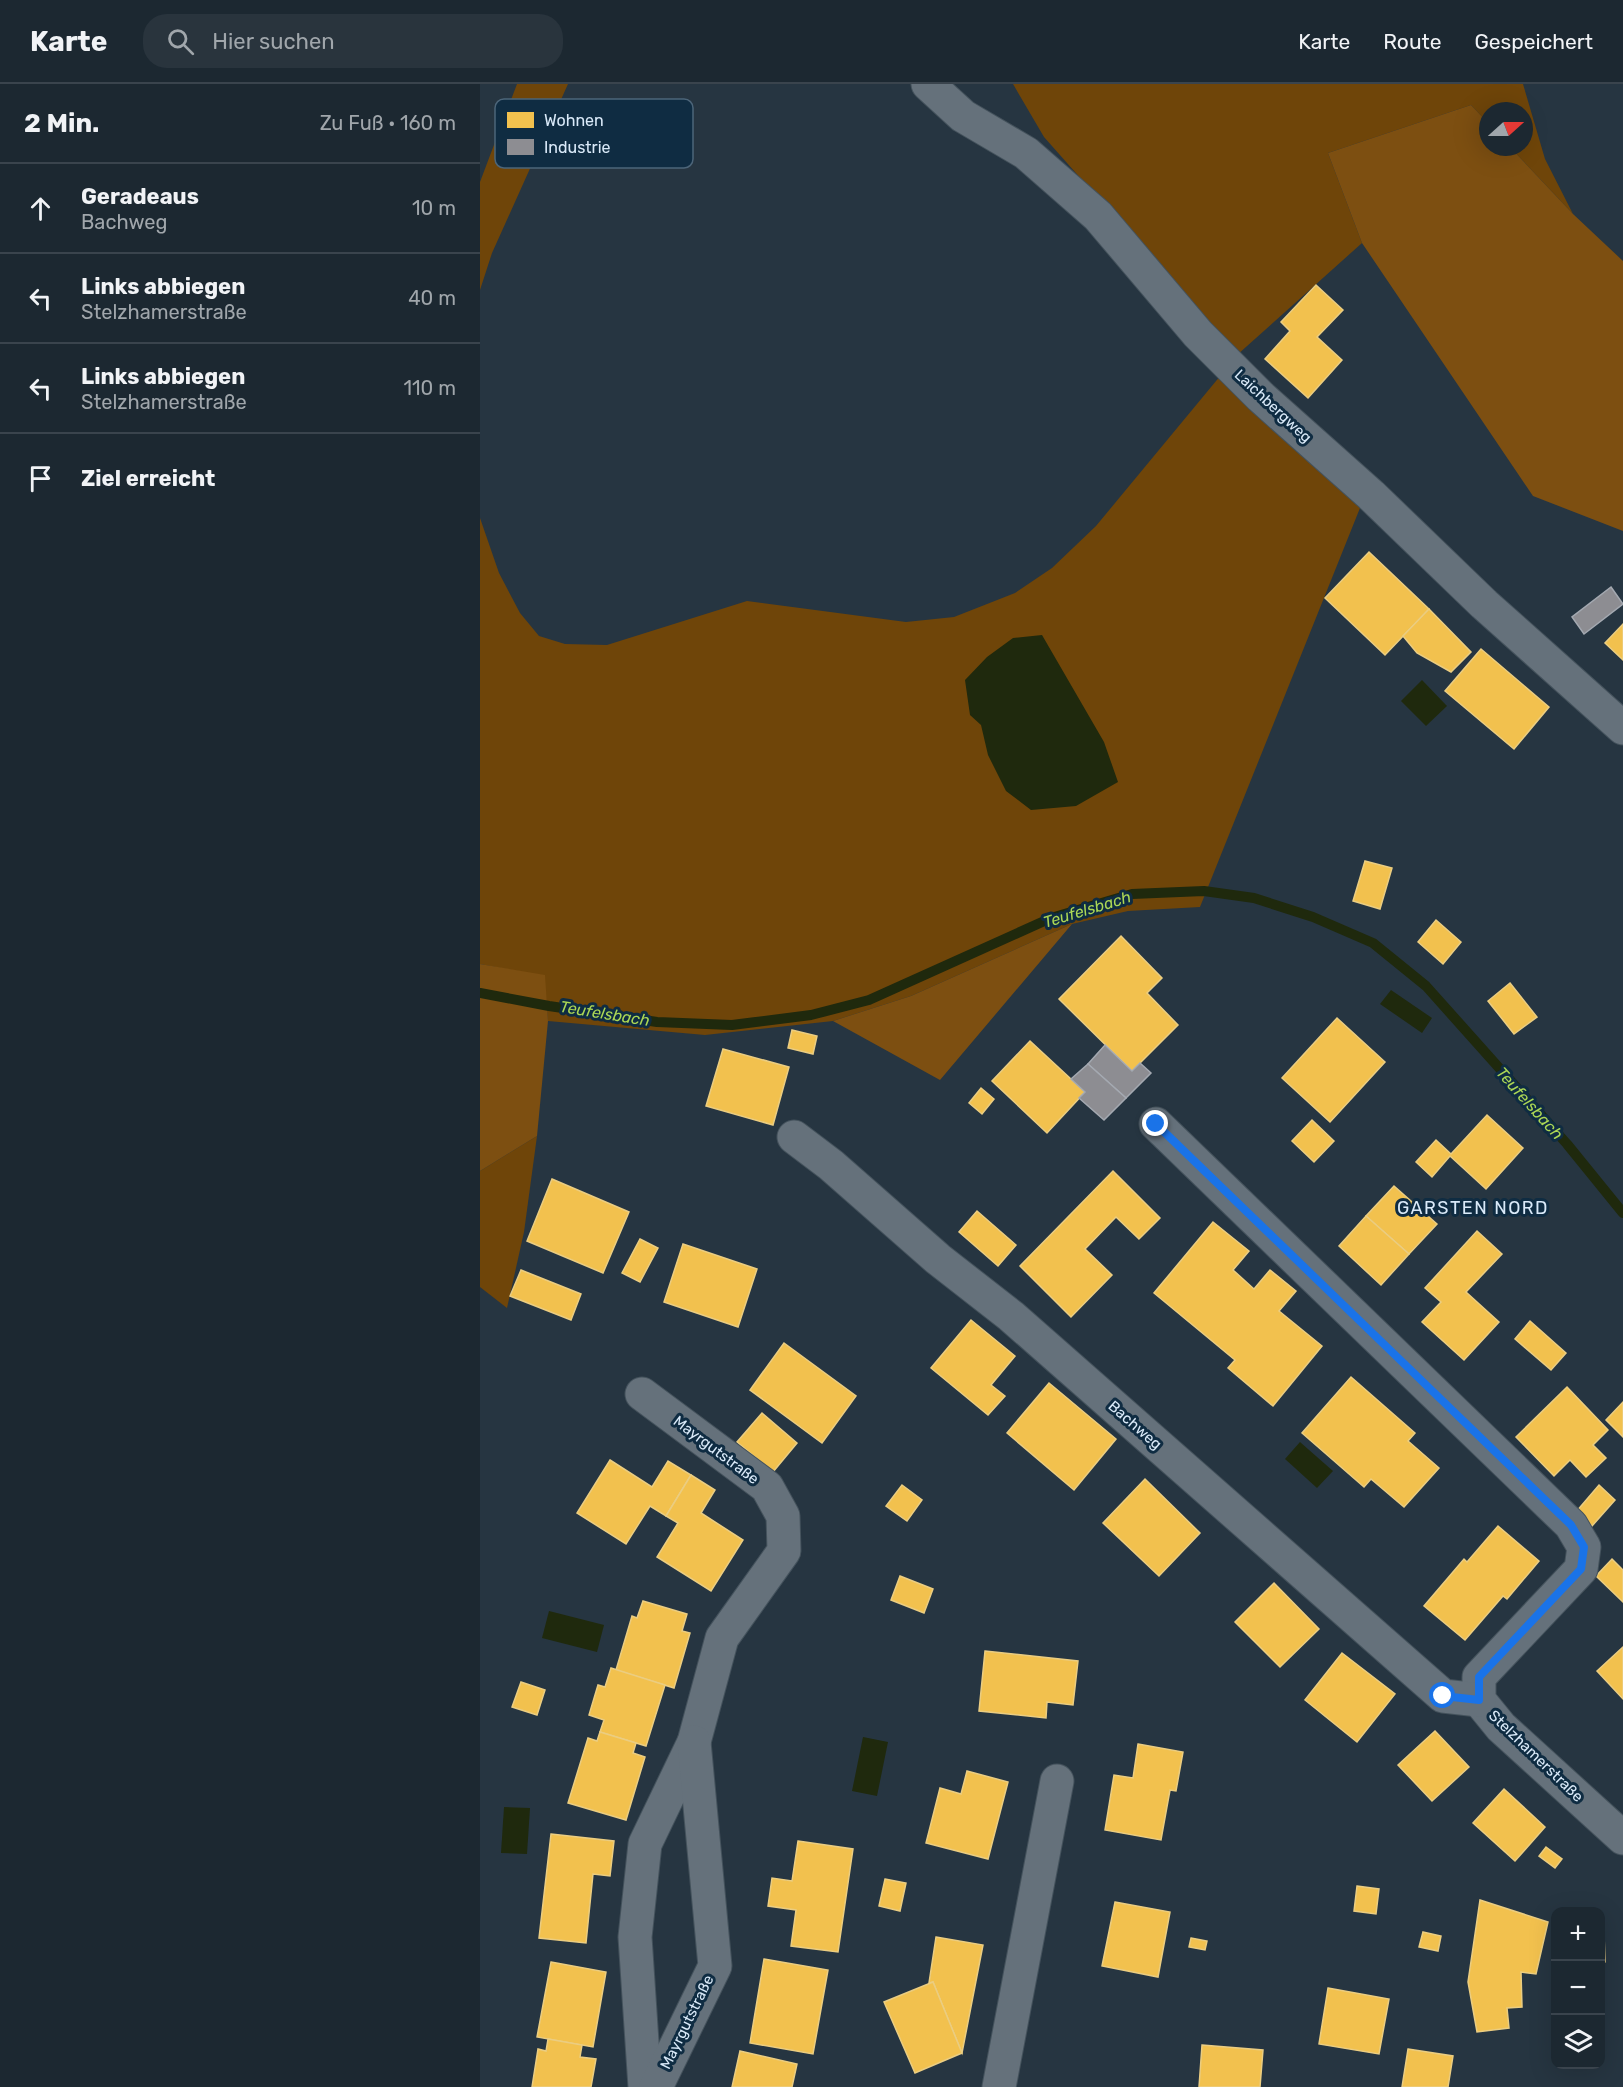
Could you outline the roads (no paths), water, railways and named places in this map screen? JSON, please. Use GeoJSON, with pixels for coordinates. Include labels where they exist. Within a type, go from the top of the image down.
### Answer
{"type":"FeatureCollection","features":[{"type":"Feature","properties":{"kind":"street","name":"Laichbergweg"},"geometry":{"type":"LineString","coordinates":[[928,84],[963,116],[1026,153],[1098,216],[1198,334],[1261,397],[1371,495],[1484,604],[1623,728]]}},
{"type":"Feature","properties":{"kind":"street","name":"Stelzhamerstraße"},"geometry":{"type":"LineString","coordinates":[[1156,1124],[1571,1525],[1584,1547],[1581,1569],[1479,1677],[1479,1700],[1501,1727],[1623,1838]]}},
{"type":"Feature","properties":{"kind":"street","name":"Bachweg"},"geometry":{"type":"LineString","coordinates":[[794,1137],[939,1259],[1011,1316],[1443,1696],[1479,1700]]}},
{"type":"Feature","properties":{"kind":"street","name":"Mayrgutstraße"},"geometry":{"type":"LineString","coordinates":[[642,1394],[767,1487],[783,1516],[784,1551],[722,1638],[694,1742],[645,1844],[635,1937],[645,2087]]}},
{"type":"Feature","properties":{"kind":"street","name":"Mayrgutstraße"},"geometry":{"type":"LineString","coordinates":[[656,2087],[715,1966],[694,1742]]}},
{"type":"Feature","properties":{"kind":"street"},"geometry":{"type":"LineString","coordinates":[[999,2087],[1057,1781]]}},
{"type":"Feature","properties":{"kind":"waterway","name":"Teufelsbach"},"geometry":{"type":"LineString","coordinates":[[480,993],[657,1022],[732,1025],[811,1015],[869,1000],[1051,918],[1132,894],[1204,891],[1254,898],[1313,917],[1373,943],[1426,986],[1567,1144],[1623,1213]]}},
{"type":"Feature","properties":{"kind":"district","name":"GARSTEN NORD"},"geometry":{"type":"Point","coordinates":[1473,1208]}}]}
